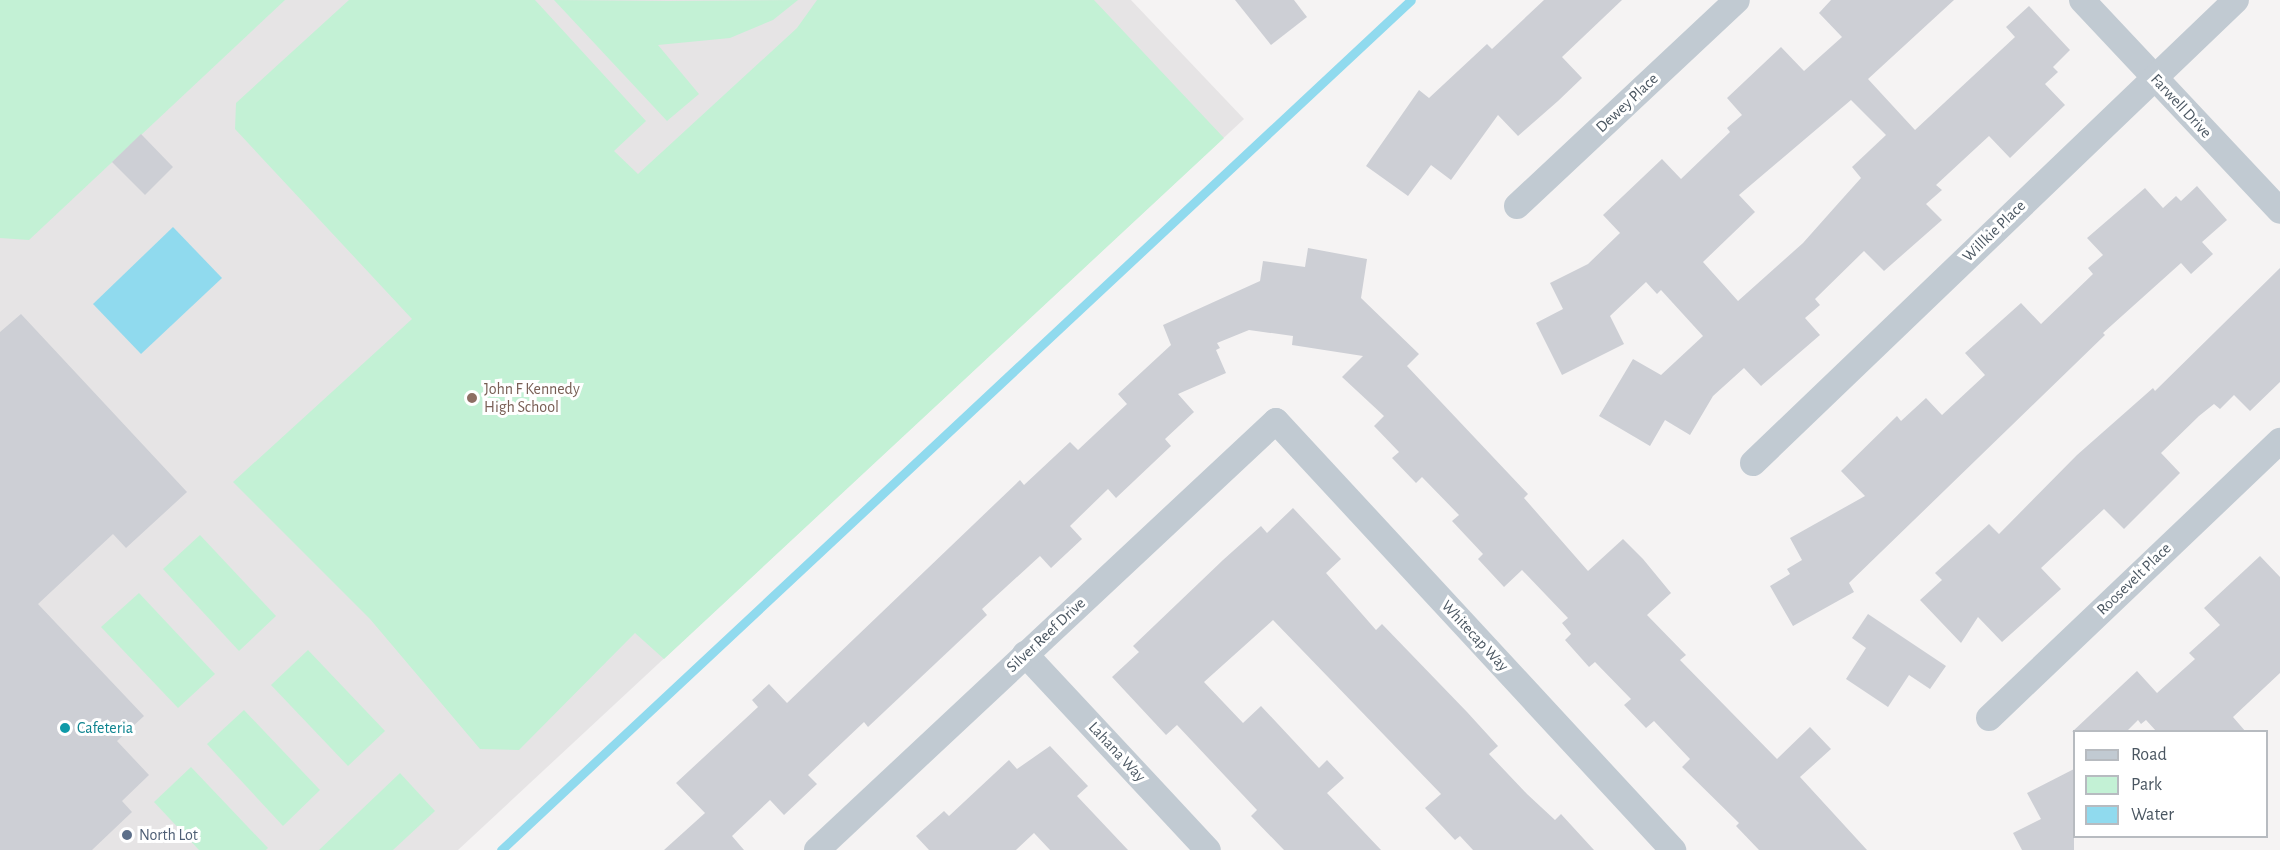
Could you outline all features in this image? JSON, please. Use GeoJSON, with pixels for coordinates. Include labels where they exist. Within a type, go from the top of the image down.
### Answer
{"type":"FeatureCollection","features":[{"type":"Feature","properties":{"kind":"street","name":"Dewey Place"},"geometry":{"type":"LineString","coordinates":[[1517,206],[1737,0]]}},
{"type":"Feature","properties":{"kind":"street","name":"Farwell Drive"},"geometry":{"type":"LineString","coordinates":[[2082,0],[2280,211]]}},
{"type":"Feature","properties":{"kind":"street","name":"Willkie Place"},"geometry":{"type":"LineString","coordinates":[[1753,463],[2236,0]]}},
{"type":"Feature","properties":{"kind":"street","name":"Silver Reef Drive"},"geometry":{"type":"LineString","coordinates":[[817,850],[1276,421]]}},
{"type":"Feature","properties":{"kind":"street","name":"Whitecap Way"},"geometry":{"type":"LineString","coordinates":[[1276,421],[1673,850]]}},
{"type":"Feature","properties":{"kind":"street","name":"Roosevelt Place"},"geometry":{"type":"LineString","coordinates":[[1989,718],[2280,441]]}},
{"type":"Feature","properties":{"kind":"street","name":"Lahana Way"},"geometry":{"type":"LineString","coordinates":[[1025,654],[1208,850]]}},
{"type":"Feature","properties":{"kind":"shaded area","name":"John F Kennedy High School"},"geometry":{"type":"Polygon","coordinates":[[[0,0],[1131,0],[1244,119],[458,850],[0,850],[0,0]]]}},
{"type":"Feature","properties":{"kind":"green space"},"geometry":{"type":"Polygon","coordinates":[[[0,0],[285,0],[29,240],[0,238],[0,0]]]}},
{"type":"Feature","properties":{"kind":"green space"},"geometry":{"type":"Polygon","coordinates":[[[349,0],[535,0],[646,121],[614,151],[638,174],[797,28],[817,0],[1094,0],[1224,138],[664,659],[635,633],[519,750],[480,749],[370,619],[233,482],[412,319],[235,129],[236,103],[349,0]]]}},
{"type":"Feature","properties":{"kind":"green space"},"geometry":{"type":"Polygon","coordinates":[[[554,0],[798,0],[773,20],[730,38],[658,45],[699,94],[667,121],[554,0]]]}},
{"type":"Feature","properties":{"kind":"green space"},"geometry":{"type":"Polygon","coordinates":[[[200,535],[276,616],[239,651],[163,569],[200,535]]]}},
{"type":"Feature","properties":{"kind":"green space"},"geometry":{"type":"Polygon","coordinates":[[[139,593],[215,674],[178,708],[101,627],[139,593]]]}},
{"type":"Feature","properties":{"kind":"green space"},"geometry":{"type":"Polygon","coordinates":[[[308,650],[385,731],[348,766],[271,685],[308,650]]]}},
{"type":"Feature","properties":{"kind":"green space"},"geometry":{"type":"Polygon","coordinates":[[[244,710],[320,790],[283,826],[207,744],[244,710]]]}},
{"type":"Feature","properties":{"kind":"green space"},"geometry":{"type":"Polygon","coordinates":[[[191,767],[268,848],[266,850],[199,850],[154,802],[191,767]]]}},
{"type":"Feature","properties":{"kind":"green space"},"geometry":{"type":"Polygon","coordinates":[[[400,773],[435,811],[393,850],[319,850],[400,773]]]}},
{"type":"Feature","properties":{"kind":"water"},"geometry":{"type":"Polygon","coordinates":[[[173,227],[222,278],[141,354],[93,304],[173,227]]]}},
{"type":"Feature","properties":{"kind":"building"},"geometry":{"type":"Polygon","coordinates":[[[1235,0],[1294,0],[1307,17],[1271,45],[1235,0]]]}},
{"type":"Feature","properties":{"kind":"building"},"geometry":{"type":"Polygon","coordinates":[[[1544,0],[1622,0],[1562,57],[1582,78],[1558,101],[1518,136],[1498,115],[1451,180],[1431,165],[1408,196],[1366,166],[1419,90],[1429,98],[1487,44],[1492,49],[1544,0]]]}},
{"type":"Feature","properties":{"kind":"building"},"geometry":{"type":"Polygon","coordinates":[[[1831,0],[1954,0],[1868,79],[1915,130],[2015,37],[2006,27],[2029,6],[2070,50],[2053,67],[2058,72],[2045,84],[2065,105],[2010,158],[1989,136],[1936,185],[1942,190],[1926,204],[1942,220],[1884,271],[1864,251],[1815,299],[1820,305],[1805,318],[1820,335],[1761,386],[1744,368],[1713,396],[1690,435],[1665,420],[1650,446],[1599,416],[1633,359],[1661,375],[1703,336],[1661,290],[1657,294],[1646,282],[1610,316],[1624,344],[1562,375],[1536,323],[1563,309],[1550,283],[1588,264],[1620,233],[1603,215],[1662,159],[1681,179],[1730,132],[1727,128],[1742,115],[1727,98],[1781,47],[1804,71],[1842,37],[1819,13],[1831,0]],[[1851,100],[1739,195],[1755,212],[1703,262],[1738,301],[1803,243],[1861,178],[1852,167],[1886,135],[1851,100]]]}},
{"type":"Feature","properties":{"kind":"building"},"geometry":{"type":"Polygon","coordinates":[[[141,134],[173,167],[145,195],[112,162],[141,134]]]}},
{"type":"Feature","properties":{"kind":"building"},"geometry":{"type":"Polygon","coordinates":[[[2197,186],[2227,220],[2202,242],[2213,254],[2191,274],[2181,263],[2103,333],[2105,335],[1849,583],[1854,592],[1793,626],[1770,586],[1790,574],[1787,569],[1802,560],[1790,538],[1865,496],[1841,471],[1897,416],[1901,421],[1926,398],[1942,415],[1985,375],[1965,353],[2021,303],[2041,324],[2093,274],[2088,268],[2103,255],[2087,238],[2145,188],[2163,208],[2176,196],[2181,201],[2197,186]]]}},
{"type":"Feature","properties":{"kind":"building"},"geometry":{"type":"Polygon","coordinates":[[[1308,248],[1367,259],[1361,298],[1419,354],[1407,366],[1528,494],[1524,498],[1588,571],[1623,539],[1643,559],[1671,593],[1647,615],[1686,655],[1680,660],[1777,759],[1810,727],[1831,749],[1800,777],[1867,850],[1759,850],[1736,826],[1739,823],[1682,767],[1690,759],[1654,721],[1646,728],[1624,705],[1631,699],[1595,662],[1589,667],[1565,640],[1571,634],[1562,623],[1568,618],[1522,570],[1504,587],[1478,559],[1483,554],[1452,521],[1459,515],[1422,477],[1416,483],[1392,458],[1399,452],[1374,426],[1384,416],[1342,377],[1363,356],[1292,345],[1293,336],[1249,330],[1217,343],[1220,348],[1216,350],[1226,373],[1178,394],[1194,412],[1165,439],[1171,446],[1116,498],[1108,489],[1070,526],[1082,539],[1051,568],[1040,556],[982,609],[987,615],[868,727],[864,722],[808,775],[817,784],[784,815],[770,800],[732,836],[744,850],[664,850],[705,813],[676,783],[758,707],[752,700],[769,684],[787,703],[1020,480],[1024,485],[1070,442],[1078,450],[1127,404],[1118,394],[1171,345],[1163,325],[1260,281],[1263,261],[1305,267],[1308,248]]]}},
{"type":"Feature","properties":{"kind":"building"},"geometry":{"type":"Polygon","coordinates":[[[2280,268],[2280,382],[2250,411],[2234,395],[2220,409],[2214,404],[2199,416],[2161,453],[2180,473],[2124,529],[2104,509],[2041,568],[2061,589],[2002,642],[1978,617],[1961,643],[1920,600],[1942,580],[1935,573],[1989,524],[1999,534],[2077,455],[2153,388],[2155,391],[2280,268]]]}},
{"type":"Feature","properties":{"kind":"building"},"geometry":{"type":"Polygon","coordinates":[[[21,314],[187,492],[126,548],[113,534],[38,604],[144,716],[117,741],[149,775],[122,801],[132,812],[92,850],[0,850],[0,332],[21,314]]]}},
{"type":"Feature","properties":{"kind":"building"},"geometry":{"type":"Polygon","coordinates":[[[1293,508],[1341,559],[1326,573],[1376,630],[1382,624],[1498,746],[1489,754],[1555,820],[1561,814],[1594,850],[1473,850],[1460,836],[1455,840],[1425,808],[1441,794],[1273,620],[1204,682],[1243,723],[1261,706],[1319,768],[1327,760],[1344,778],[1327,793],[1381,850],[1284,850],[1251,816],[1257,810],[1177,725],[1166,735],[1112,677],[1139,652],[1133,646],[1223,560],[1261,526],[1267,533],[1293,508]]]}},
{"type":"Feature","properties":{"kind":"building"},"geometry":{"type":"Polygon","coordinates":[[[2260,556],[2280,577],[2280,673],[2233,717],[2244,730],[2155,730],[2146,720],[2141,724],[2138,720],[2128,730],[2074,730],[2137,671],[2157,693],[2195,659],[2189,653],[2220,625],[2204,608],[2260,556]]]}},
{"type":"Feature","properties":{"kind":"building"},"geometry":{"type":"Polygon","coordinates":[[[1868,614],[1946,666],[1930,689],[1909,675],[1888,707],[1846,679],[1866,648],[1852,638],[1868,614]]]}},
{"type":"Feature","properties":{"kind":"building"},"geometry":{"type":"Polygon","coordinates":[[[1050,746],[1088,786],[1077,796],[1128,850],[1050,850],[1034,833],[1016,850],[929,850],[916,836],[944,811],[949,816],[1009,760],[1017,769],[1050,746]]]}},
{"type":"Feature","properties":{"kind":"building"},"geometry":{"type":"Polygon","coordinates":[[[2073,770],[2074,850],[2022,850],[2013,833],[2041,819],[2027,793],[2073,770]]]}},
{"type":"Feature","properties":{"kind":"waterway"},"geometry":{"type":"LineString","coordinates":[[501,850],[1411,0]]}},
{"type":"Feature","properties":{"kind":"place","name":"John F Kennedy High School"},"geometry":{"type":"Point","coordinates":[472,398]}},
{"type":"Feature","properties":{"kind":"place","name":"Cafeteria"},"geometry":{"type":"Point","coordinates":[65,728]}},
{"type":"Feature","properties":{"kind":"place","name":"North Lot"},"geometry":{"type":"Point","coordinates":[127,835]}}]}
